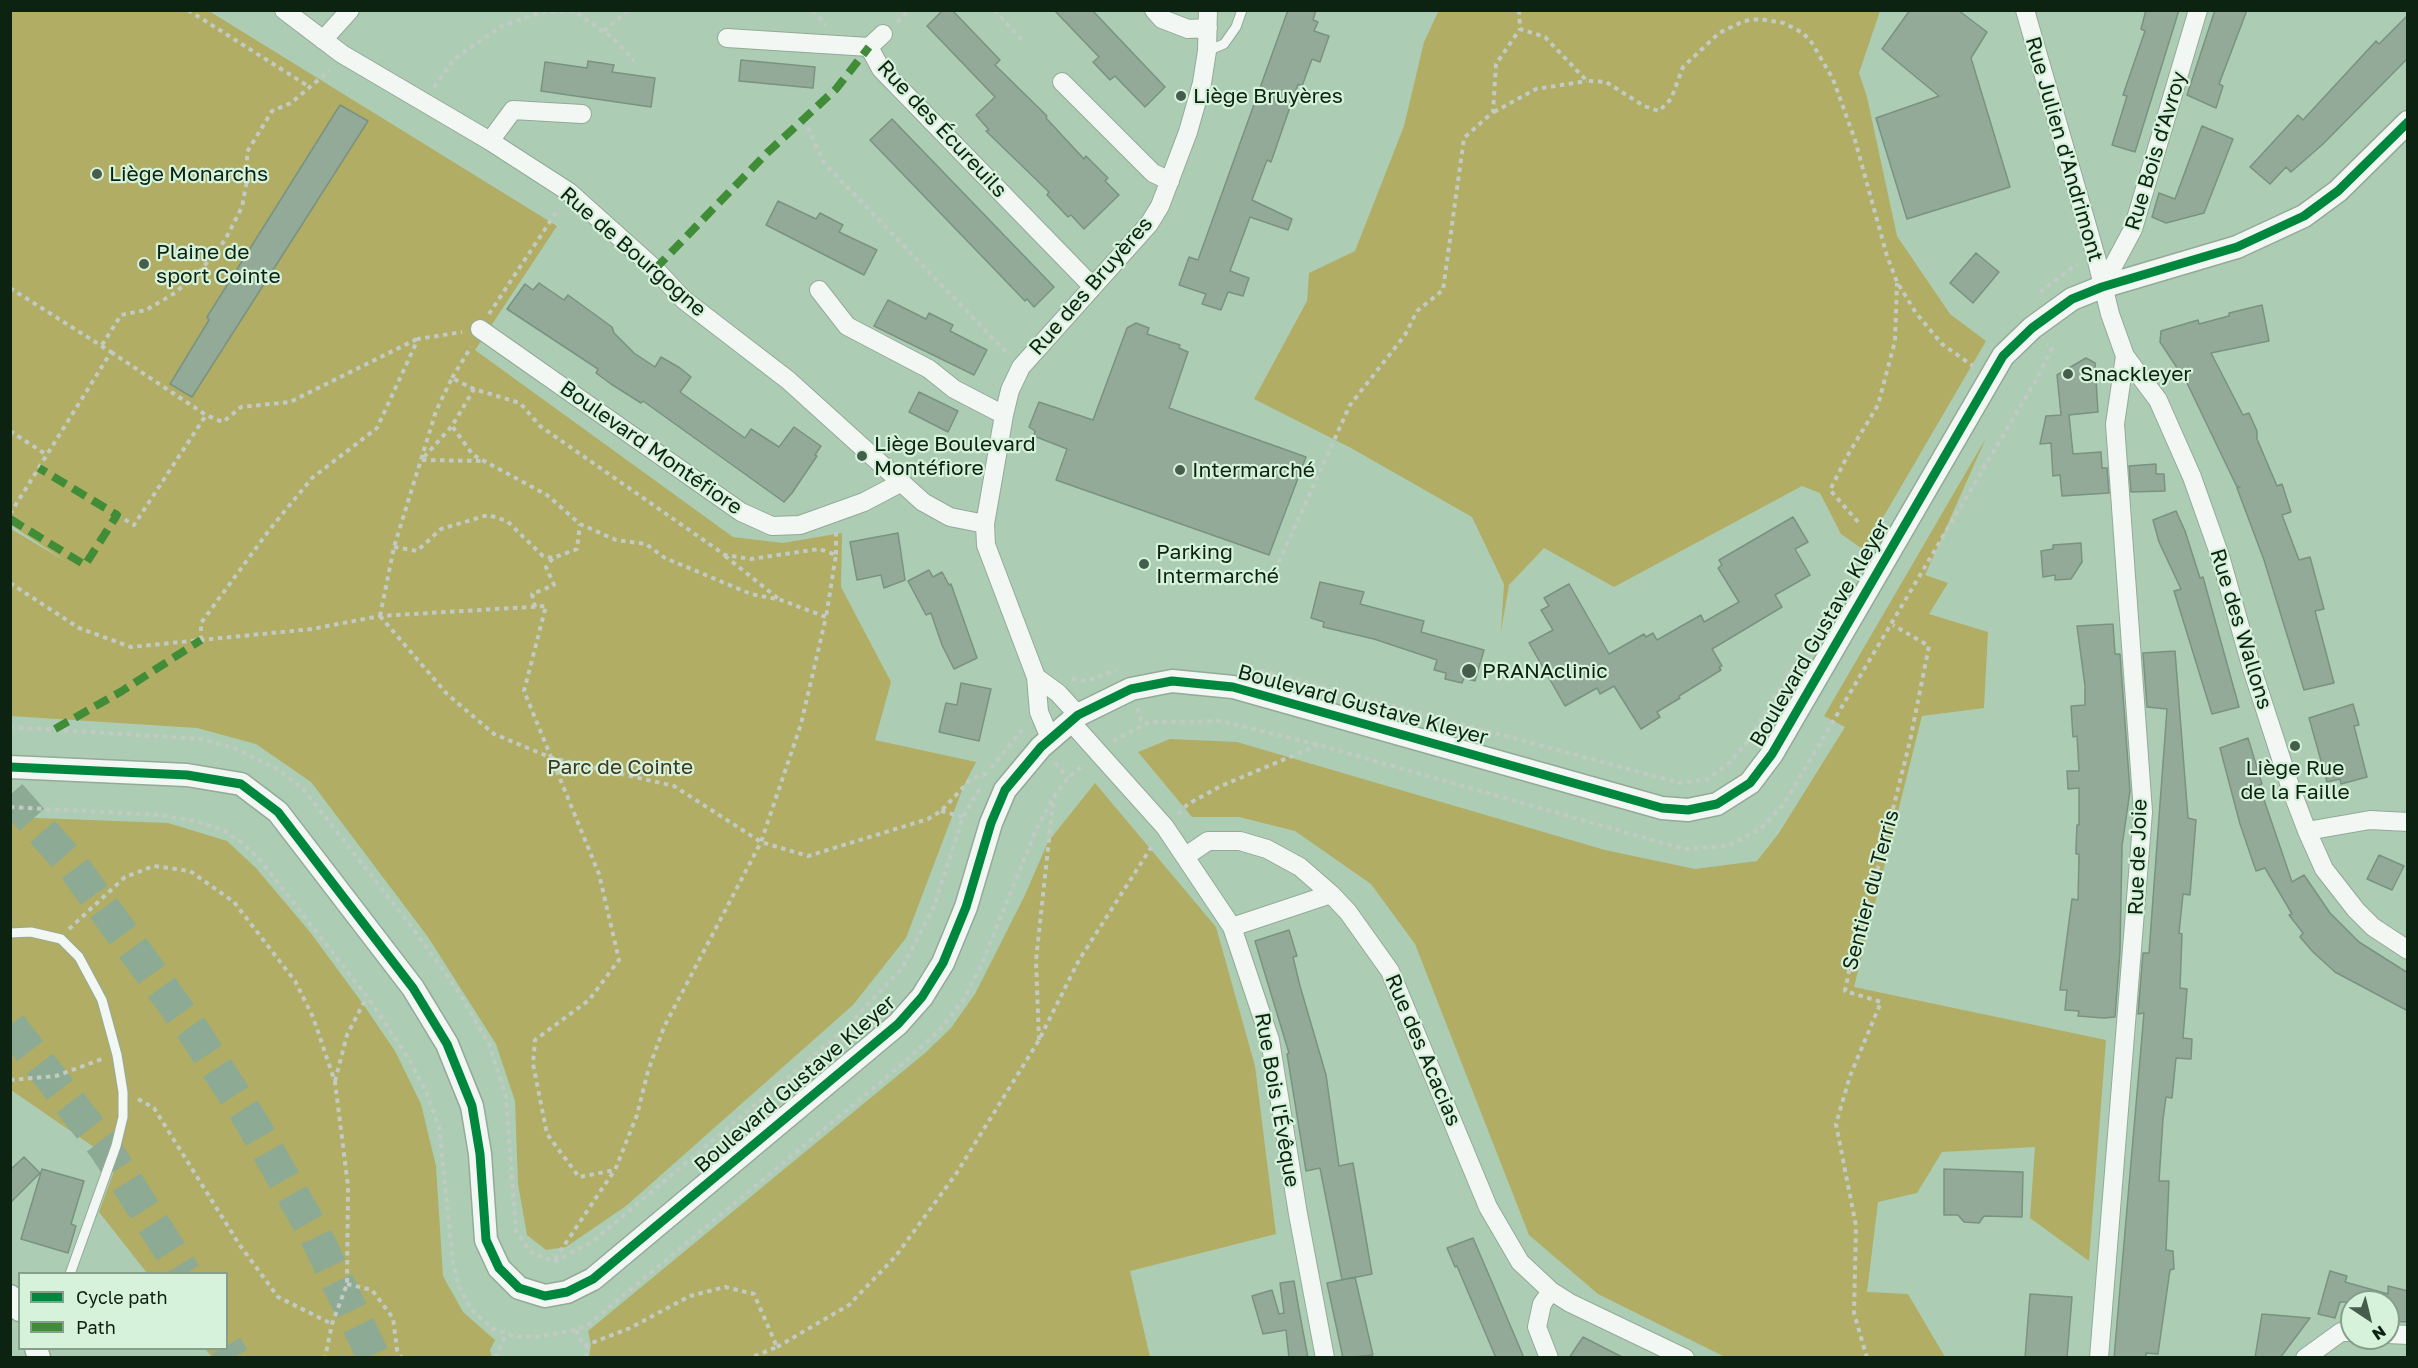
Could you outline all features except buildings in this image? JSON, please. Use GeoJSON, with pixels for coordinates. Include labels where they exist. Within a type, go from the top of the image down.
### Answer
{"type":"FeatureCollection","features":[{"type":"Feature","properties":{"kind":"street","name":"Rue de Bourgogne"},"geometry":{"type":"LineString","coordinates":[[284,10],[342,54],[490,141],[576,198],[684,300],[788,380],[902,482]]}},
{"type":"Feature","properties":{"kind":"street"},"geometry":{"type":"LineString","coordinates":[[323,40],[350,10]]}},
{"type":"Feature","properties":{"kind":"street"},"geometry":{"type":"LineString","coordinates":[[1154,10],[1162,19],[1188,29],[1208,19]]}},
{"type":"Feature","properties":{"kind":"street","name":"Rue Julien d'Andrimont"},"geometry":{"type":"LineString","coordinates":[[2025,10],[2102,287]]}},
{"type":"Feature","properties":{"kind":"street","name":"Rue Bois d'Avroy"},"geometry":{"type":"LineString","coordinates":[[2102,287],[2133,230],[2199,10]]}},
{"type":"Feature","properties":{"kind":"street","name":"Rue des Bruyères"},"geometry":{"type":"LineString","coordinates":[[985,524],[1010,390],[1021,368],[1149,224],[1170,181],[1188,132],[1202,83],[1207,51],[1208,19]]}},
{"type":"Feature","properties":{"kind":"street"},"geometry":{"type":"LineString","coordinates":[[869,47],[883,34]]}},
{"type":"Feature","properties":{"kind":"street","name":"Rue des Écureuils"},"geometry":{"type":"LineString","coordinates":[[728,38],[869,47],[881,69],[1092,286]]}},
{"type":"Feature","properties":{"kind":"street"},"geometry":{"type":"LineString","coordinates":[[1062,82],[1153,174],[1170,181]]}},
{"type":"Feature","properties":{"kind":"street"},"geometry":{"type":"LineString","coordinates":[[490,141],[513,110],[582,114]]}},
{"type":"Feature","properties":{"kind":"street","name":"Boulevard Gustave Kleyer"},"geometry":{"type":"LineString","coordinates":[[10,767],[198,777],[242,784],[278,812],[412,988],[447,1044],[472,1106],[480,1154],[486,1240],[499,1268],[519,1288],[545,1296],[567,1292],[593,1279],[898,1024],[921,997],[943,963],[966,907],[991,823],[1005,790],[1050,738],[1074,718],[1131,689],[1172,681],[1233,687],[1662,808],[1688,810],[1717,804],[1750,783],[1772,754],[2003,356],[2032,328],[2072,300],[2102,287],[2237,248],[2285,226],[2338,191],[2408,122]]}},
{"type":"Feature","properties":{"kind":"street","name":"Rue des Wallons"},"geometry":{"type":"LineString","coordinates":[[2102,287],[2125,356],[2157,400],[2192,477],[2220,556],[2252,669],[2291,789],[2324,869],[2356,910],[2373,927],[2408,950]]}},
{"type":"Feature","properties":{"kind":"street"},"geometry":{"type":"LineString","coordinates":[[819,290],[848,326],[929,369],[954,389],[1004,415]]}},
{"type":"Feature","properties":{"kind":"street","name":"Boulevard Montéfiore"},"geometry":{"type":"LineString","coordinates":[[476,337],[741,512],[772,526],[800,525],[864,502],[902,482]]}},
{"type":"Feature","properties":{"kind":"street","name":"Rue de Joie"},"geometry":{"type":"LineString","coordinates":[[2099,1358],[2143,812],[2115,424],[2125,356]]}},
{"type":"Feature","properties":{"kind":"street"},"geometry":{"type":"LineString","coordinates":[[902,482],[923,502],[950,517],[985,524],[990,556],[1036,677],[1039,712],[1050,738]]}},
{"type":"Feature","properties":{"kind":"street","name":"Rue Bois l'Évêque"},"geometry":{"type":"LineString","coordinates":[[1036,677],[1058,693],[1099,751],[1165,827],[1232,927],[1270,1040],[1298,1214],[1325,1358]]}},
{"type":"Feature","properties":{"kind":"street"},"geometry":{"type":"LineString","coordinates":[[2307,831],[2370,820],[2408,822]]}},
{"type":"Feature","properties":{"kind":"street","name":"Rue des Acacias"},"geometry":{"type":"LineString","coordinates":[[1186,856],[1208,841],[1240,841],[1267,849],[1300,867],[1331,894],[1356,921],[1390,971],[1488,1207],[1520,1262],[1551,1290],[1607,1322],[1685,1358]]}},
{"type":"Feature","properties":{"kind":"street"},"geometry":{"type":"LineString","coordinates":[[1232,927],[1331,894]]}},
{"type":"Feature","properties":{"kind":"street"},"geometry":{"type":"LineString","coordinates":[[1549,1358],[1537,1327],[1542,1304],[1551,1290]]}},
{"type":"Feature","properties":{"kind":"street"},"geometry":{"type":"LineString","coordinates":[[2305,1358],[2340,1333]]}},
{"type":"Feature","properties":{"kind":"lane"},"geometry":{"type":"LineString","coordinates":[[1207,51],[1224,44],[1236,27],[1242,10]]}},
{"type":"Feature","properties":{"kind":"lane"},"geometry":{"type":"LineString","coordinates":[[10,933],[31,932],[61,939],[79,957],[102,1000],[117,1055],[123,1092],[123,1117],[116,1146],[71,1272]]}},
{"type":"Feature","properties":{"kind":"path"},"geometry":{"type":"LineString","coordinates":[[188,10],[308,87]]}},
{"type":"Feature","properties":{"kind":"path"},"geometry":{"type":"LineString","coordinates":[[603,31],[629,10]]}},
{"type":"Feature","properties":{"kind":"path"},"geometry":{"type":"LineString","coordinates":[[994,10],[1023,40]]}},
{"type":"Feature","properties":{"kind":"path"},"geometry":{"type":"LineString","coordinates":[[1493,112],[1496,64],[1520,29],[1519,10]]}},
{"type":"Feature","properties":{"kind":"path"},"geometry":{"type":"LineString","coordinates":[[423,103],[455,58],[502,26],[542,12],[574,12],[603,31],[633,61]]}},
{"type":"Feature","properties":{"kind":"path"},"geometry":{"type":"LineString","coordinates":[[1254,586],[1273,575],[1350,405],[1405,334],[1417,312],[1443,290],[1464,138],[1493,112],[1536,89],[1587,81],[1606,82],[1644,106],[1659,111],[1671,99],[1683,67],[1719,33],[1744,21],[1760,19],[1784,23],[1803,33],[1812,43],[1833,79],[1855,140],[1887,256],[1897,282],[1916,313],[1941,344],[1974,366]]}},
{"type":"Feature","properties":{"kind":"path"},"geometry":{"type":"LineString","coordinates":[[1520,29],[1545,37],[1587,81]]}},
{"type":"Feature","properties":{"kind":"path"},"geometry":{"type":"LineString","coordinates":[[102,345],[121,315],[146,310],[175,293],[201,270],[225,240],[242,207],[248,180],[247,153],[272,111],[291,103],[329,71]]}},
{"type":"Feature","properties":{"kind":"path"},"geometry":{"type":"LineString","coordinates":[[804,119],[824,163],[1021,368]]}},
{"type":"Feature","properties":{"kind":"path"},"geometry":{"type":"LineString","coordinates":[[380,615],[394,547],[436,411],[476,337],[552,218]]}},
{"type":"Feature","properties":{"kind":"path"},"geometry":{"type":"LineString","coordinates":[[1858,522],[1830,490],[1848,453],[1878,405],[1895,341],[1897,282]]}},
{"type":"Feature","properties":{"kind":"path"},"geometry":{"type":"LineString","coordinates":[[10,288],[102,345],[206,415],[223,422],[241,406],[290,402],[418,339],[476,337]]}},
{"type":"Feature","properties":{"kind":"path"},"geometry":{"type":"LineString","coordinates":[[10,807],[161,815],[223,830],[241,842],[260,860],[369,999],[409,1059],[427,1094],[439,1127],[453,1263],[459,1287],[471,1309],[493,1329],[506,1334],[536,1337],[576,1330],[598,1316],[899,1067],[939,1031],[964,999],[980,968],[1036,831],[1053,798],[1068,778],[1125,732],[1149,722],[1221,721],[1319,745],[1684,849],[1727,846],[1760,829],[1784,804],[1893,624],[2052,348],[2032,328]]}},
{"type":"Feature","properties":{"kind":"path"},"geometry":{"type":"LineString","coordinates":[[201,640],[201,623],[270,529],[312,478],[377,428],[418,339]]}},
{"type":"Feature","properties":{"kind":"path"},"geometry":{"type":"LineString","coordinates":[[10,514],[111,352]]}},
{"type":"Feature","properties":{"kind":"path"},"geometry":{"type":"LineString","coordinates":[[1968,376],[1979,358]]}},
{"type":"Feature","properties":{"kind":"path"},"geometry":{"type":"LineString","coordinates":[[452,378],[474,389],[520,403],[540,426],[725,555],[781,600]]}},
{"type":"Feature","properties":{"kind":"path"},"geometry":{"type":"LineString","coordinates":[[422,460],[452,426],[474,389]]}},
{"type":"Feature","properties":{"kind":"path"},"geometry":{"type":"LineString","coordinates":[[117,515],[134,525],[206,415]]}},
{"type":"Feature","properties":{"kind":"path"},"geometry":{"type":"LineString","coordinates":[[452,426],[473,455],[547,495],[580,524],[616,540],[646,544],[665,558],[751,594],[781,600],[826,617]]}},
{"type":"Feature","properties":{"kind":"path"},"geometry":{"type":"LineString","coordinates":[[10,431],[47,455]]}},
{"type":"Feature","properties":{"kind":"path"},"geometry":{"type":"LineString","coordinates":[[422,460],[484,461]]}},
{"type":"Feature","properties":{"kind":"path"},"geometry":{"type":"LineString","coordinates":[[394,547],[417,551],[441,530],[488,515],[507,521],[543,556],[553,558]]}},
{"type":"Feature","properties":{"kind":"path"},"geometry":{"type":"LineString","coordinates":[[535,607],[532,594],[554,585],[546,567],[553,558],[577,549],[580,524]]}},
{"type":"Feature","properties":{"kind":"path"},"geometry":{"type":"LineString","coordinates":[[554,1262],[615,1170],[638,1115],[648,1071],[664,1027],[761,842],[801,724],[826,617],[836,555],[819,549],[751,559],[725,555]]}},
{"type":"Feature","properties":{"kind":"path"},"geometry":{"type":"LineString","coordinates":[[10,583],[79,628],[131,647],[312,629],[380,615],[546,606],[524,691],[599,874],[619,960],[589,1000],[535,1040],[533,1064],[547,1134],[579,1177],[615,1170]]}},
{"type":"Feature","properties":{"kind":"path"},"geometry":{"type":"LineString","coordinates":[[1257,669],[1680,783],[1708,778],[1730,762],[1748,741],[1835,597]]}},
{"type":"Feature","properties":{"kind":"path"},"geometry":{"type":"LineString","coordinates":[[380,615],[447,694],[494,734],[552,758],[674,786],[761,842],[808,856],[928,819],[941,811],[971,779],[988,774]]}},
{"type":"Feature","properties":{"kind":"path"},"geometry":{"type":"LineString","coordinates":[[1058,693],[1072,679],[1087,681],[1124,667]]}},
{"type":"Feature","properties":{"kind":"path"},"geometry":{"type":"LineString","coordinates":[[1023,728],[1039,712]]}},
{"type":"Feature","properties":{"kind":"path"},"geometry":{"type":"LineString","coordinates":[[10,727],[201,739],[234,748],[279,770],[303,789],[412,927],[458,991],[489,1044],[506,1097],[516,1232],[531,1252],[554,1262]]}},
{"type":"Feature","properties":{"kind":"path"},"geometry":{"type":"LineString","coordinates":[[750,1358],[777,1347],[849,1305],[895,1257],[956,1174],[1039,1040],[1079,960],[1132,873],[1165,827],[1188,804],[1221,786],[1319,745]]}},
{"type":"Feature","properties":{"kind":"path"},"geometry":{"type":"LineString","coordinates":[[1039,1040],[1036,960],[1053,798]]}},
{"type":"Feature","properties":{"kind":"path"},"geometry":{"type":"LineString","coordinates":[[554,1262],[592,1242],[845,1029],[902,968],[934,906],[963,817],[941,811]]}},
{"type":"Feature","properties":{"kind":"path"},"geometry":{"type":"LineString","coordinates":[[61,939],[96,901],[125,877],[154,866],[190,871],[234,902],[295,981],[313,1017],[335,1082],[348,1186],[347,1284],[332,1324],[325,1358]]}},
{"type":"Feature","properties":{"kind":"path"},"geometry":{"type":"LineString","coordinates":[[335,1082],[347,1035],[369,999]]}},
{"type":"Feature","properties":{"kind":"path"},"geometry":{"type":"LineString","coordinates":[[10,1080],[56,1076],[117,1055]]}},
{"type":"Feature","properties":{"kind":"path"},"geometry":{"type":"LineString","coordinates":[[123,1092],[154,1108],[239,1244],[278,1297],[332,1324]]}},
{"type":"Feature","properties":{"kind":"path"},"geometry":{"type":"LineString","coordinates":[[347,1284],[372,1290],[393,1318],[397,1350],[402,1358]]}},
{"type":"Feature","properties":{"kind":"path"},"geometry":{"type":"LineString","coordinates":[[576,1330],[584,1346],[630,1328],[690,1296],[725,1287],[754,1294],[777,1347]]}},
{"type":"Feature","properties":{"kind":"path"},"geometry":{"type":"LineString","coordinates":[[496,1358],[506,1334]]}},
{"type":"Feature","properties":{"kind":"path"},"geometry":{"type":"LineString","coordinates":[[586,1358],[587,1345]]}},
{"type":"Feature","properties":{"kind":"green space"},"geometry":{"type":"Polygon","coordinates":[[[1439,10],[1880,11],[1859,73],[1867,97],[1897,236],[1950,314],[1986,341],[1864,550],[1841,534],[1820,493],[1802,486],[1614,587],[1544,548],[1509,585],[1501,631],[1504,584],[1472,517],[1351,448],[1254,399],[1307,301],[1309,273],[1355,251],[1404,126],[1424,42],[1439,10]]]}},
{"type":"Feature","properties":{"kind":"green space","name":"Parc de Cointe"},"geometry":{"type":"Polygon","coordinates":[[[10,11],[209,11],[557,226],[475,350],[733,537],[783,543],[842,533],[841,587],[891,682],[875,740],[976,762],[964,785],[906,938],[853,1005],[626,1206],[566,1247],[546,1250],[527,1235],[518,1184],[515,1101],[496,1044],[428,937],[311,782],[256,744],[197,728],[11,716],[11,529],[67,562],[11,525],[10,11]]]}},
{"type":"Feature","properties":{"kind":"green space"},"geometry":{"type":"Polygon","coordinates":[[[1986,438],[1925,575],[1948,583],[1929,614],[1988,632],[1984,708],[1922,716],[1854,987],[2106,1040],[2089,1261],[2030,1218],[2035,1147],[1942,1152],[1917,1193],[1878,1202],[1867,1292],[1908,1294],[1945,1357],[1725,1357],[1598,1294],[1529,1235],[1415,944],[1371,884],[1295,831],[1239,817],[1192,817],[1138,752],[1170,739],[1237,742],[1605,850],[1695,869],[1757,861],[1779,833],[1845,727],[1824,716],[1986,438]]]}},
{"type":"Feature","properties":{"kind":"green space"},"geometry":{"type":"Polygon","coordinates":[[[1095,783],[1216,927],[1255,1066],[1276,1234],[1130,1271],[1150,1357],[589,1357],[591,1345],[588,1331],[925,1053],[951,1028],[975,994],[1024,897],[1048,842],[1095,783]]]}},
{"type":"Feature","properties":{"kind":"green space"},"geometry":{"type":"Polygon","coordinates":[[[11,817],[168,823],[227,841],[256,868],[310,932],[395,1051],[421,1104],[436,1166],[443,1276],[463,1312],[495,1340],[490,1350],[492,1357],[212,1357],[206,1350],[228,1350],[228,1272],[146,1272],[99,1212],[117,1163],[11,1090],[11,817]]]}},
{"type":"Feature","properties":{"kind":"tunnel"},"geometry":{"type":"LineString","coordinates":[[10,795],[73,866],[194,1032],[251,1121],[315,1234],[374,1358]]}},
{"type":"Feature","properties":{"kind":"tunnel"},"geometry":{"type":"LineString","coordinates":[[10,1025],[105,1148],[184,1272]]}},
{"type":"Feature","properties":{"kind":"tunnel"},"geometry":{"type":"LineString","coordinates":[[228,1349],[233,1358]]}},
{"type":"Feature","properties":{"kind":"marked path"},"geometry":{"type":"LineString","coordinates":[[655,269],[767,153],[836,89],[869,47]]}},
{"type":"Feature","properties":{"kind":"marked path"},"geometry":{"type":"LineString","coordinates":[[10,519],[85,565],[117,515],[39,468]]}},
{"type":"Feature","properties":{"kind":"marked path"},"geometry":{"type":"LineString","coordinates":[[55,729],[122,691],[201,640]]}},
{"type":"Feature","properties":{"kind":"cycle path"},"geometry":{"type":"LineString","coordinates":[[10,767],[187,775],[241,784],[278,812],[413,988],[447,1044],[472,1106],[480,1154],[486,1240],[499,1268],[519,1288],[545,1296],[567,1292],[593,1279],[898,1024],[922,997],[943,963],[966,907],[991,823],[1005,790],[1041,747],[1078,715],[1131,689],[1172,681],[1233,687],[1662,808],[1688,810],[1717,804],[1750,783],[1772,754],[2003,356],[2032,328],[2072,299],[2102,287],[2237,247],[2304,216],[2338,191],[2408,122]]}},
{"type":"Feature","properties":{"kind":"place","name":"Liège Bruyères"},"geometry":{"type":"Point","coordinates":[1181,96]}},
{"type":"Feature","properties":{"kind":"place","name":"Liège Monarchs"},"geometry":{"type":"Point","coordinates":[97,174]}},
{"type":"Feature","properties":{"kind":"place","name":"Plaine de sport Cointe"},"geometry":{"type":"Point","coordinates":[144,264]}},
{"type":"Feature","properties":{"kind":"place","name":"Snackleyer"},"geometry":{"type":"Point","coordinates":[2068,374]}},
{"type":"Feature","properties":{"kind":"place","name":"Liège Boulevard Montéfiore"},"geometry":{"type":"Point","coordinates":[862,456]}},
{"type":"Feature","properties":{"kind":"place","name":"Intermarché"},"geometry":{"type":"Point","coordinates":[1180,470]}},
{"type":"Feature","properties":{"kind":"place","name":"Parking Intermarché"},"geometry":{"type":"Point","coordinates":[1144,564]}},
{"type":"Feature","properties":{"kind":"place","name":"PRANAclinic"},"geometry":{"type":"Point","coordinates":[1469,671]}},
{"type":"Feature","properties":{"kind":"place","name":"Liège Rue de la Faille"},"geometry":{"type":"Point","coordinates":[2295,746]}}]}
